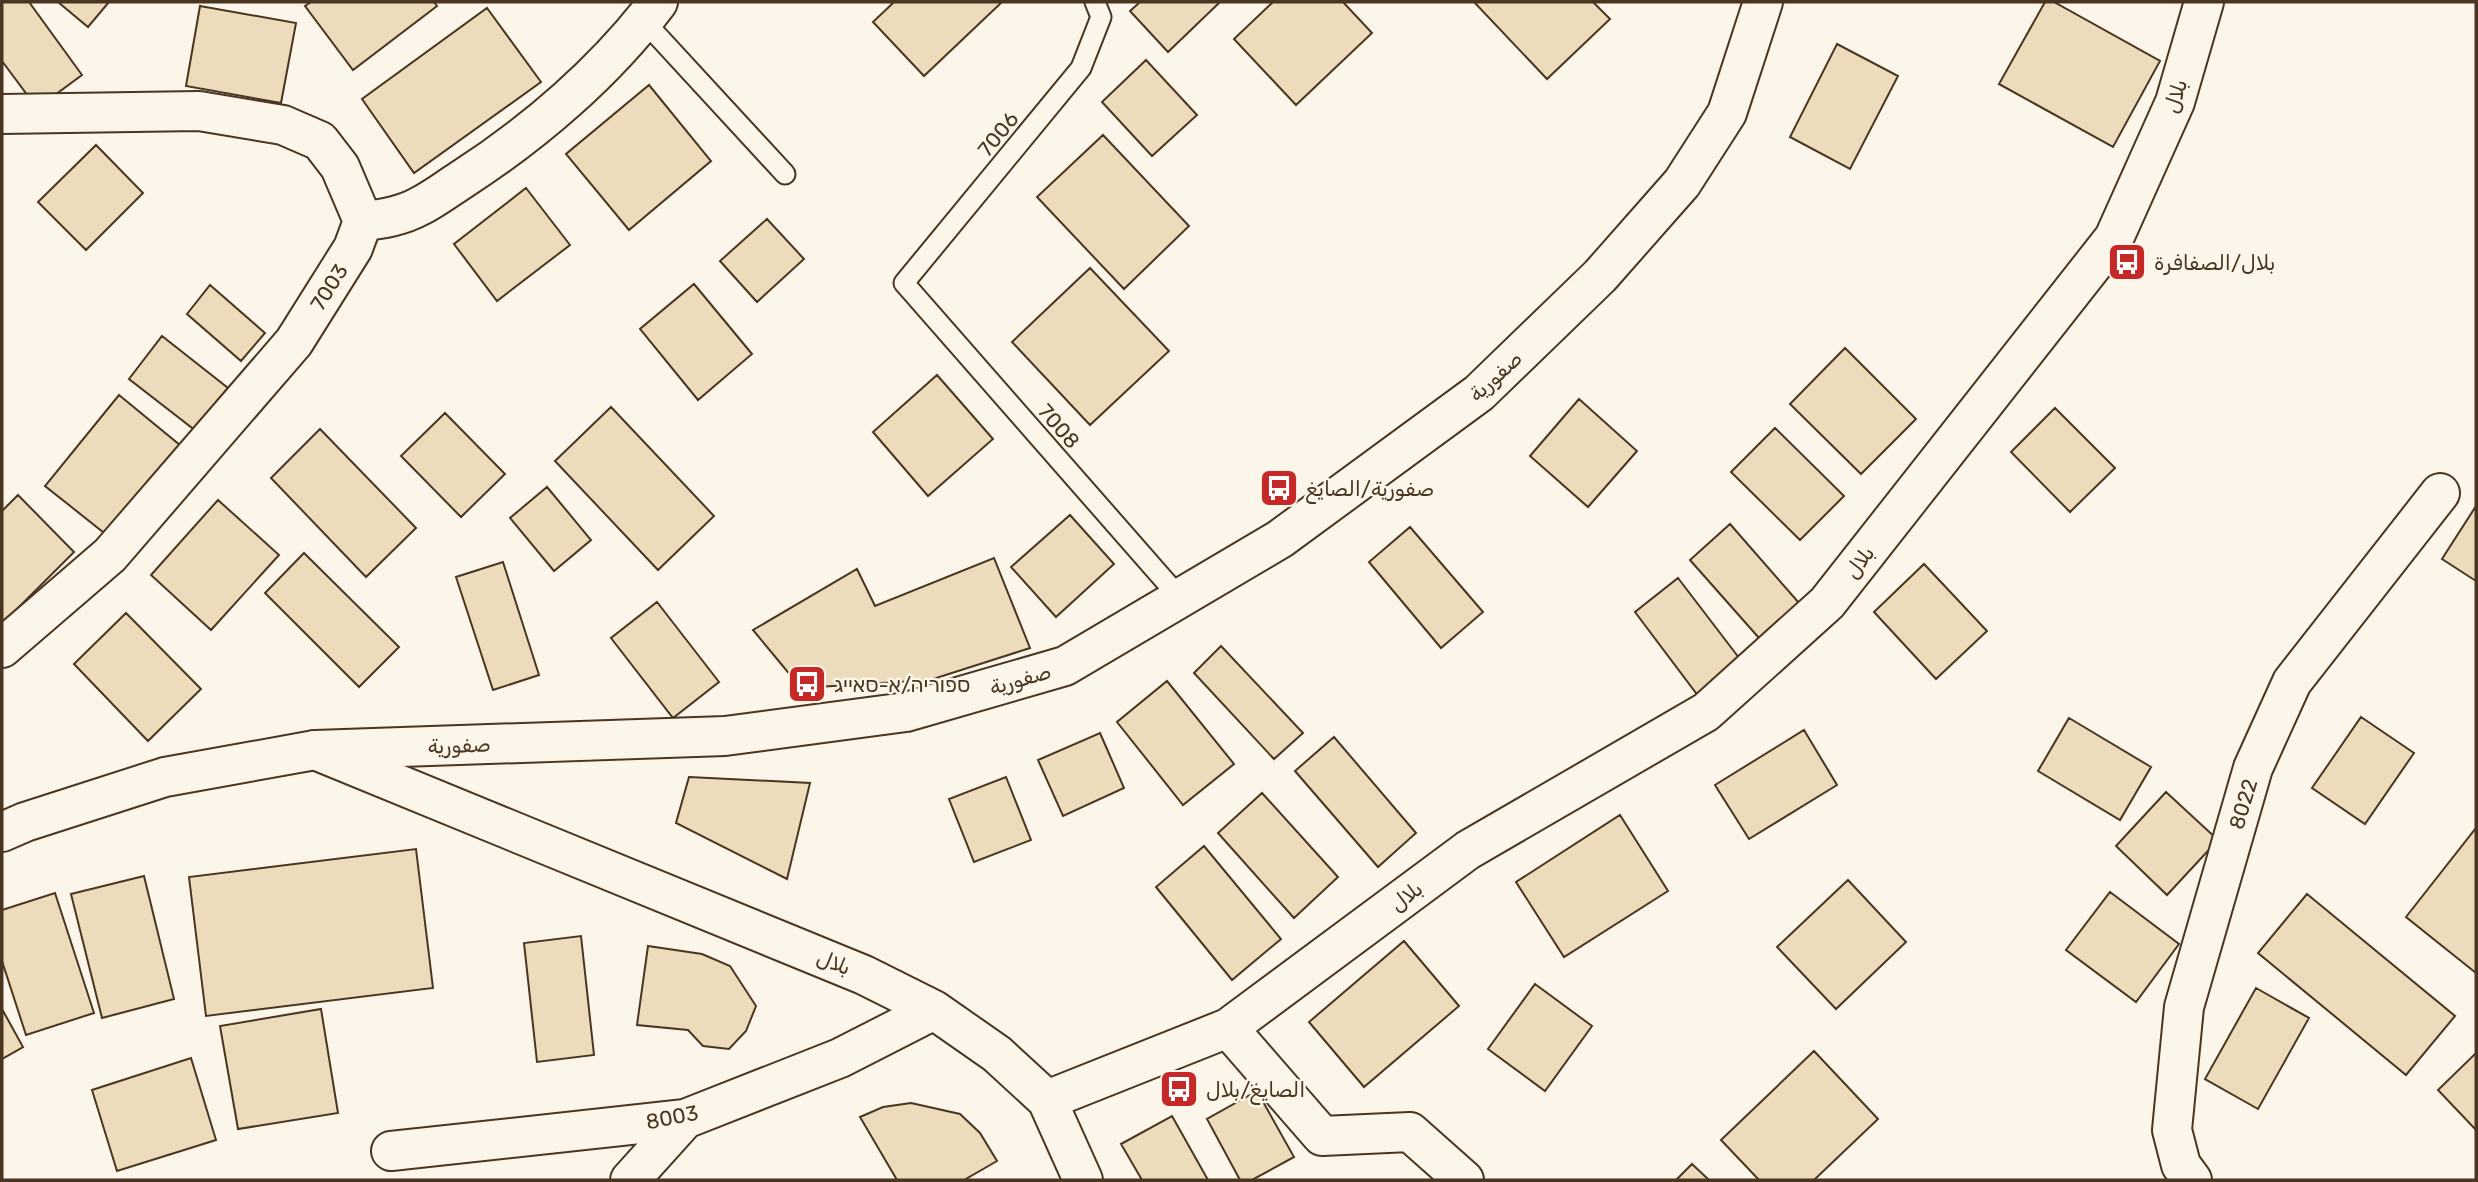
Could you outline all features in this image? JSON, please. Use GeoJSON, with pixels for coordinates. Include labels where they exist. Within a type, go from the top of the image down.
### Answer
{"type":"FeatureCollection","features":[{"type":"Feature","properties":{"kind":"street","name":"صفورية"},"geometry":{"type":"LineString","coordinates":[[2,832],[25,822],[165,777],[315,750],[725,736],[906,712],[1065,666],[1280,539],[1479,393],[1600,276],[1682,183],[1727,113],[1763,2]]}},
{"type":"Feature","properties":{"kind":"street","name":"بلال"},"geometry":{"type":"LineString","coordinates":[[315,750],[864,975],[934,1010],[997,1054],[1047,1100],[1228,1028],[1468,850],[1706,712],[1827,603],[2114,238],[2175,102],[2204,2]]}},
{"type":"Feature","properties":{"kind":"street"},"geometry":{"type":"LineString","coordinates":[[2,114],[199,111],[283,125],[320,141],[340,167],[363,221],[389,218],[419,207],[485,164],[558,110],[651,12]]}},
{"type":"Feature","properties":{"kind":"street","name":"7003"},"geometry":{"type":"LineString","coordinates":[[2,648],[110,555],[294,342],[353,248],[363,221]]}},
{"type":"Feature","properties":{"kind":"street","name":"8022"},"geometry":{"type":"LineString","coordinates":[[2179,1175],[2172,1130],[2184,1007],[2253,768],[2292,682],[2440,493]]}},
{"type":"Feature","properties":{"kind":"street","name":"8003"},"geometry":{"type":"LineString","coordinates":[[391,1151],[685,1119],[840,1058],[934,1010]]}},
{"type":"Feature","properties":{"kind":"street"},"geometry":{"type":"LineString","coordinates":[[1228,1028],[1322,1136],[1410,1132],[1464,1180]]}},
{"type":"Feature","properties":{"kind":"street"},"geometry":{"type":"LineString","coordinates":[[1047,1100],[1083,1180]]}},
{"type":"Feature","properties":{"kind":"street"},"geometry":{"type":"LineString","coordinates":[[630,1180],[685,1119]]}},
{"type":"Feature","properties":{"kind":"lane","name":"7006"},"geometry":{"type":"LineString","coordinates":[[904,283],[1081,68],[1101,17],[1095,2]]}},
{"type":"Feature","properties":{"kind":"lane"},"geometry":{"type":"LineString","coordinates":[[651,12],[785,174]]}},
{"type":"Feature","properties":{"kind":"lane","name":"7008"},"geometry":{"type":"LineString","coordinates":[[904,283],[1180,598]]}},
{"type":"Feature","properties":{"kind":"building"},"geometry":{"type":"Polygon","coordinates":[[[2,2],[29,2],[82,75],[37,108],[2,61],[2,2]]]}},
{"type":"Feature","properties":{"kind":"building"},"geometry":{"type":"Polygon","coordinates":[[[58,2],[109,2],[88,27],[58,2]]]}},
{"type":"Feature","properties":{"kind":"building"},"geometry":{"type":"Polygon","coordinates":[[[311,2],[434,2],[437,6],[353,70],[305,6],[311,2]]]}},
{"type":"Feature","properties":{"kind":"building"},"geometry":{"type":"Polygon","coordinates":[[[894,2],[1002,2],[924,76],[873,22],[894,2]]]}},
{"type":"Feature","properties":{"kind":"building"},"geometry":{"type":"Polygon","coordinates":[[[1140,2],[1220,2],[1168,52],[1130,11],[1140,2]]]}},
{"type":"Feature","properties":{"kind":"building"},"geometry":{"type":"Polygon","coordinates":[[[1273,2],[1343,2],[1372,33],[1296,105],[1234,39],[1273,2]]]}},
{"type":"Feature","properties":{"kind":"building"},"geometry":{"type":"Polygon","coordinates":[[[1474,2],[1593,2],[1610,19],[1547,79],[1474,2]]]}},
{"type":"Feature","properties":{"kind":"building"},"geometry":{"type":"Polygon","coordinates":[[[2045,2],[2054,2],[2160,61],[2113,147],[1999,84],[2045,2]]]}},
{"type":"Feature","properties":{"kind":"building"},"geometry":{"type":"Polygon","coordinates":[[[200,6],[296,23],[281,103],[186,86],[200,6]]]}},
{"type":"Feature","properties":{"kind":"building"},"geometry":{"type":"Polygon","coordinates":[[[487,8],[541,82],[414,173],[362,99],[487,8]]]}},
{"type":"Feature","properties":{"kind":"building"},"geometry":{"type":"Polygon","coordinates":[[[1837,44],[1898,76],[1850,169],[1790,137],[1837,44]]]}},
{"type":"Feature","properties":{"kind":"building"},"geometry":{"type":"Polygon","coordinates":[[[1146,60],[1197,115],[1152,156],[1102,102],[1146,60]]]}},
{"type":"Feature","properties":{"kind":"building"},"geometry":{"type":"Polygon","coordinates":[[[649,85],[711,161],[629,230],[566,154],[649,85]]]}},
{"type":"Feature","properties":{"kind":"building"},"geometry":{"type":"Polygon","coordinates":[[[1103,135],[1189,226],[1124,289],[1037,197],[1103,135]]]}},
{"type":"Feature","properties":{"kind":"building"},"geometry":{"type":"Polygon","coordinates":[[[96,145],[143,193],[86,250],[38,202],[96,145]]]}},
{"type":"Feature","properties":{"kind":"building"},"geometry":{"type":"Polygon","coordinates":[[[526,188],[570,245],[497,301],[454,244],[526,188]]]}},
{"type":"Feature","properties":{"kind":"building"},"geometry":{"type":"Polygon","coordinates":[[[767,219],[804,259],[757,302],[720,261],[767,219]]]}},
{"type":"Feature","properties":{"kind":"building"},"geometry":{"type":"Polygon","coordinates":[[[1090,268],[1169,351],[1090,425],[1012,342],[1090,268]]]}},
{"type":"Feature","properties":{"kind":"building"},"geometry":{"type":"Polygon","coordinates":[[[694,284],[752,354],[698,400],[640,329],[694,284]]]}},
{"type":"Feature","properties":{"kind":"building"},"geometry":{"type":"Polygon","coordinates":[[[210,285],[265,333],[241,361],[187,314],[210,285]]]}},
{"type":"Feature","properties":{"kind":"building"},"geometry":{"type":"Polygon","coordinates":[[[162,336],[228,388],[196,431],[129,379],[162,336]]]}},
{"type":"Feature","properties":{"kind":"building"},"geometry":{"type":"Polygon","coordinates":[[[1845,348],[1916,419],[1861,474],[1790,404],[1845,348]]]}},
{"type":"Feature","properties":{"kind":"building"},"geometry":{"type":"Polygon","coordinates":[[[937,375],[993,439],[928,496],[873,432],[937,375]]]}},
{"type":"Feature","properties":{"kind":"building"},"geometry":{"type":"Polygon","coordinates":[[[119,395],[181,446],[108,536],[45,486],[119,395]]]}},
{"type":"Feature","properties":{"kind":"building"},"geometry":{"type":"Polygon","coordinates":[[[1579,399],[1637,451],[1588,507],[1530,456],[1579,399]]]}},
{"type":"Feature","properties":{"kind":"building"},"geometry":{"type":"Polygon","coordinates":[[[611,407],[714,516],[658,570],[555,461],[611,407]]]}},
{"type":"Feature","properties":{"kind":"building"},"geometry":{"type":"Polygon","coordinates":[[[2055,408],[2115,468],[2070,512],[2011,452],[2055,408]]]}},
{"type":"Feature","properties":{"kind":"building"},"geometry":{"type":"Polygon","coordinates":[[[445,413],[505,474],[461,517],[401,456],[445,413]]]}},
{"type":"Feature","properties":{"kind":"building"},"geometry":{"type":"Polygon","coordinates":[[[1775,428],[1844,496],[1800,540],[1731,472],[1775,428]]]}},
{"type":"Feature","properties":{"kind":"building"},"geometry":{"type":"Polygon","coordinates":[[[320,429],[416,528],[366,577],[271,478],[320,429]]]}},
{"type":"Feature","properties":{"kind":"building"},"geometry":{"type":"Polygon","coordinates":[[[547,487],[591,540],[554,571],[510,518],[547,487]]]}},
{"type":"Feature","properties":{"kind":"building"},"geometry":{"type":"Polygon","coordinates":[[[18,495],[74,552],[2,624],[2,511],[18,495]]]}},
{"type":"Feature","properties":{"kind":"building"},"geometry":{"type":"Polygon","coordinates":[[[218,500],[279,555],[211,630],[151,575],[218,500]]]}},
{"type":"Feature","properties":{"kind":"building"},"geometry":{"type":"Polygon","coordinates":[[[2476,506],[2476,581],[2442,559],[2476,506]]]}},
{"type":"Feature","properties":{"kind":"building"},"geometry":{"type":"Polygon","coordinates":[[[1070,515],[1114,564],[1056,617],[1011,567],[1070,515]]]}},
{"type":"Feature","properties":{"kind":"building"},"geometry":{"type":"Polygon","coordinates":[[[1730,524],[1799,603],[1759,638],[1690,560],[1730,524]]]}},
{"type":"Feature","properties":{"kind":"building"},"geometry":{"type":"Polygon","coordinates":[[[1410,527],[1483,612],[1441,648],[1369,562],[1410,527]]]}},
{"type":"Feature","properties":{"kind":"building"},"geometry":{"type":"Polygon","coordinates":[[[304,553],[399,647],[359,687],[265,593],[304,553]]]}},
{"type":"Feature","properties":{"kind":"building"},"geometry":{"type":"Polygon","coordinates":[[[994,558],[1030,648],[930,680],[801,688],[753,630],[857,569],[875,606],[994,558]]]}},
{"type":"Feature","properties":{"kind":"building"},"geometry":{"type":"Polygon","coordinates":[[[503,562],[539,675],[493,690],[456,577],[503,562]]]}},
{"type":"Feature","properties":{"kind":"building"},"geometry":{"type":"Polygon","coordinates":[[[1924,564],[1987,631],[1936,679],[1874,612],[1924,564]]]}},
{"type":"Feature","properties":{"kind":"building"},"geometry":{"type":"Polygon","coordinates":[[[1678,578],[1746,667],[1702,701],[1635,612],[1678,578]]]}},
{"type":"Feature","properties":{"kind":"building"},"geometry":{"type":"Polygon","coordinates":[[[657,602],[719,682],[673,718],[611,638],[657,602]]]}},
{"type":"Feature","properties":{"kind":"building"},"geometry":{"type":"Polygon","coordinates":[[[126,613],[201,689],[148,741],[74,664],[126,613]]]}},
{"type":"Feature","properties":{"kind":"building"},"geometry":{"type":"Polygon","coordinates":[[[1221,646],[1303,733],[1274,759],[1194,673],[1221,646]]]}},
{"type":"Feature","properties":{"kind":"building"},"geometry":{"type":"Polygon","coordinates":[[[1167,681],[1234,764],[1183,805],[1117,722],[1167,681]]]}},
{"type":"Feature","properties":{"kind":"building"},"geometry":{"type":"Polygon","coordinates":[[[2361,717],[2414,753],[2365,824],[2312,788],[2361,717]]]}},
{"type":"Feature","properties":{"kind":"building"},"geometry":{"type":"Polygon","coordinates":[[[2069,718],[2151,767],[2120,820],[2038,771],[2069,718]]]}},
{"type":"Feature","properties":{"kind":"building"},"geometry":{"type":"Polygon","coordinates":[[[1804,730],[1837,785],[1749,839],[1715,785],[1804,730]]]}},
{"type":"Feature","properties":{"kind":"building"},"geometry":{"type":"Polygon","coordinates":[[[1100,733],[1124,788],[1063,816],[1038,760],[1100,733]]]}},
{"type":"Feature","properties":{"kind":"building"},"geometry":{"type":"Polygon","coordinates":[[[1334,737],[1416,833],[1378,867],[1295,771],[1334,737]]]}},
{"type":"Feature","properties":{"kind":"building"},"geometry":{"type":"Polygon","coordinates":[[[689,777],[810,783],[787,879],[676,823],[689,777]]]}},
{"type":"Feature","properties":{"kind":"building"},"geometry":{"type":"Polygon","coordinates":[[[1006,777],[1031,840],[974,862],[949,799],[1006,777]]]}},
{"type":"Feature","properties":{"kind":"building"},"geometry":{"type":"Polygon","coordinates":[[[2166,792],[2218,840],[2167,895],[2116,846],[2166,792]]]}},
{"type":"Feature","properties":{"kind":"building"},"geometry":{"type":"Polygon","coordinates":[[[1262,793],[1338,877],[1294,918],[1218,833],[1262,793]]]}},
{"type":"Feature","properties":{"kind":"building"},"geometry":{"type":"Polygon","coordinates":[[[1620,815],[1668,891],[1564,957],[1516,882],[1620,815]]]}},
{"type":"Feature","properties":{"kind":"building"},"geometry":{"type":"Polygon","coordinates":[[[2476,828],[2476,973],[2406,917],[2476,828]]]}},
{"type":"Feature","properties":{"kind":"building"},"geometry":{"type":"Polygon","coordinates":[[[1204,846],[1281,939],[1232,980],[1156,887],[1204,846]]]}},
{"type":"Feature","properties":{"kind":"building"},"geometry":{"type":"Polygon","coordinates":[[[416,849],[433,988],[206,1016],[189,877],[416,849]]]}},
{"type":"Feature","properties":{"kind":"building"},"geometry":{"type":"Polygon","coordinates":[[[144,876],[174,999],[102,1018],[71,894],[144,876]]]}},
{"type":"Feature","properties":{"kind":"building"},"geometry":{"type":"Polygon","coordinates":[[[1848,880],[1906,942],[1836,1009],[1777,947],[1848,880]]]}},
{"type":"Feature","properties":{"kind":"building"},"geometry":{"type":"Polygon","coordinates":[[[2110,892],[2179,944],[2136,1002],[2066,950],[2110,892]]]}},
{"type":"Feature","properties":{"kind":"building"},"geometry":{"type":"Polygon","coordinates":[[[55,893],[94,1013],[26,1035],[2,961],[2,910],[55,893]]]}},
{"type":"Feature","properties":{"kind":"building"},"geometry":{"type":"Polygon","coordinates":[[[2307,894],[2455,1016],[2406,1075],[2258,953],[2307,894]]]}},
{"type":"Feature","properties":{"kind":"building"},"geometry":{"type":"Polygon","coordinates":[[[581,936],[594,1055],[537,1062],[524,943],[581,936]]]}},
{"type":"Feature","properties":{"kind":"building"},"geometry":{"type":"Polygon","coordinates":[[[1404,941],[1459,1006],[1364,1087],[1309,1022],[1404,941]]]}},
{"type":"Feature","properties":{"kind":"building"},"geometry":{"type":"Polygon","coordinates":[[[648,946],[702,954],[730,966],[756,1006],[746,1031],[729,1049],[703,1046],[688,1030],[637,1025],[648,946]]]}},
{"type":"Feature","properties":{"kind":"building"},"geometry":{"type":"Polygon","coordinates":[[[1535,984],[1592,1026],[1545,1091],[1488,1049],[1535,984]]]}},
{"type":"Feature","properties":{"kind":"building"},"geometry":{"type":"Polygon","coordinates":[[[2256,988],[2309,1018],[2258,1109],[2205,1079],[2256,988]]]}},
{"type":"Feature","properties":{"kind":"building"},"geometry":{"type":"Polygon","coordinates":[[[2,1009],[23,1047],[2,1059],[2,1009]]]}},
{"type":"Feature","properties":{"kind":"building"},"geometry":{"type":"Polygon","coordinates":[[[321,1009],[338,1113],[238,1129],[220,1026],[321,1009]]]}},
{"type":"Feature","properties":{"kind":"building"},"geometry":{"type":"Polygon","coordinates":[[[1814,1051],[1878,1119],[1814,1180],[1759,1180],[1721,1140],[1814,1051]]]}},
{"type":"Feature","properties":{"kind":"building"},"geometry":{"type":"Polygon","coordinates":[[[2476,1053],[2476,1130],[2438,1090],[2476,1053]]]}},
{"type":"Feature","properties":{"kind":"building"},"geometry":{"type":"Polygon","coordinates":[[[191,1058],[216,1140],[117,1171],[92,1090],[191,1058]]]}},
{"type":"Feature","properties":{"kind":"building"},"geometry":{"type":"Polygon","coordinates":[[[1257,1091],[1294,1157],[1252,1180],[1240,1180],[1207,1119],[1257,1091]]]}},
{"type":"Feature","properties":{"kind":"building"},"geometry":{"type":"Polygon","coordinates":[[[911,1103],[960,1114],[980,1133],[997,1161],[964,1180],[897,1180],[860,1117],[883,1107],[911,1103]]]}},
{"type":"Feature","properties":{"kind":"building"},"geometry":{"type":"Polygon","coordinates":[[[1172,1116],[1208,1180],[1142,1180],[1121,1144],[1172,1116]]]}},
{"type":"Feature","properties":{"kind":"building"},"geometry":{"type":"Polygon","coordinates":[[[1692,1164],[1709,1180],[1676,1180],[1692,1164]]]}},
{"type":"Feature","properties":{"kind":"place","name":"بلال/الصفافرة"},"geometry":{"type":"Point","coordinates":[2127,262]}},
{"type":"Feature","properties":{"kind":"place","name":"صفورية/الصايغ"},"geometry":{"type":"Point","coordinates":[1279,488]}},
{"type":"Feature","properties":{"kind":"place","name":"ספוריה/א-סאייג"},"geometry":{"type":"Point","coordinates":[807,684]}},
{"type":"Feature","properties":{"kind":"place","name":"الصايغ/بلال"},"geometry":{"type":"Point","coordinates":[1179,1089]}}]}
